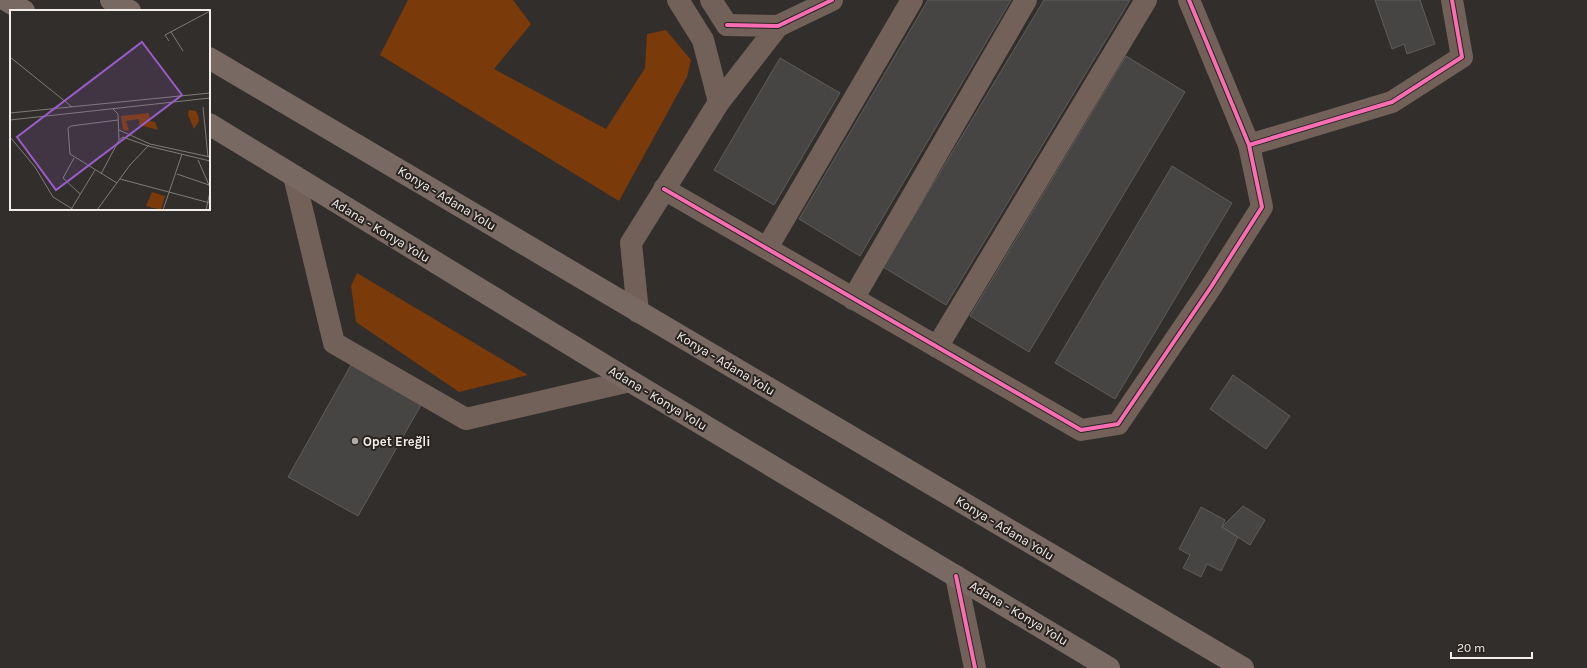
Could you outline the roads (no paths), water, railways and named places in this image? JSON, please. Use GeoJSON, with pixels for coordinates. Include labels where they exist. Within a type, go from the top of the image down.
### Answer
{"type":"FeatureCollection","features":[{"type":"Feature","properties":{"kind":"highway"},"geometry":{"type":"LineString","coordinates":[[6,0],[22,10]]}},
{"type":"Feature","properties":{"kind":"highway"},"geometry":{"type":"LineString","coordinates":[[111,0],[128,10]]}},
{"type":"Feature","properties":{"kind":"highway","name":"Konya - Adana Yolu"},"geometry":{"type":"LineString","coordinates":[[210,59],[1243,668]]}},
{"type":"Feature","properties":{"kind":"highway","name":"Adana - Konya Yolu"},"geometry":{"type":"LineString","coordinates":[[210,125],[630,382],[1109,668]]}},
{"type":"Feature","properties":{"kind":"main road"},"geometry":{"type":"LineString","coordinates":[[678,0],[703,40],[719,102]]}},
{"type":"Feature","properties":{"kind":"main road"},"geometry":{"type":"LineString","coordinates":[[711,0],[727,25]]}},
{"type":"Feature","properties":{"kind":"street"},"geometry":{"type":"LineString","coordinates":[[25,10],[33,0]]}},
{"type":"Feature","properties":{"kind":"street"},"geometry":{"type":"LineString","coordinates":[[638,312],[631,243],[664,189],[719,102],[778,26],[832,0]]}},
{"type":"Feature","properties":{"kind":"street"},"geometry":{"type":"LineString","coordinates":[[767,248],[912,0]]}},
{"type":"Feature","properties":{"kind":"street"},"geometry":{"type":"LineString","coordinates":[[853,298],[1026,0]]}},
{"type":"Feature","properties":{"kind":"street"},"geometry":{"type":"LineString","coordinates":[[937,347],[1146,0]]}},
{"type":"Feature","properties":{"kind":"street"},"geometry":{"type":"LineString","coordinates":[[664,189],[1081,430],[1118,424],[1212,287],[1262,207],[1249,145],[1189,0]]}},
{"type":"Feature","properties":{"kind":"street"},"geometry":{"type":"LineString","coordinates":[[1249,145],[1392,102],[1462,57],[1452,0]]}},
{"type":"Feature","properties":{"kind":"street"},"geometry":{"type":"LineString","coordinates":[[727,25],[778,26]]}},
{"type":"Feature","properties":{"kind":"street"},"geometry":{"type":"LineString","coordinates":[[294,176],[334,343],[466,419],[630,382]]}},
{"type":"Feature","properties":{"kind":"street"},"geometry":{"type":"LineString","coordinates":[[956,576],[975,668]]}},
{"type":"Feature","properties":{"kind":"place","name":"Opet Ereğli"},"geometry":{"type":"Point","coordinates":[355,441]}}]}
